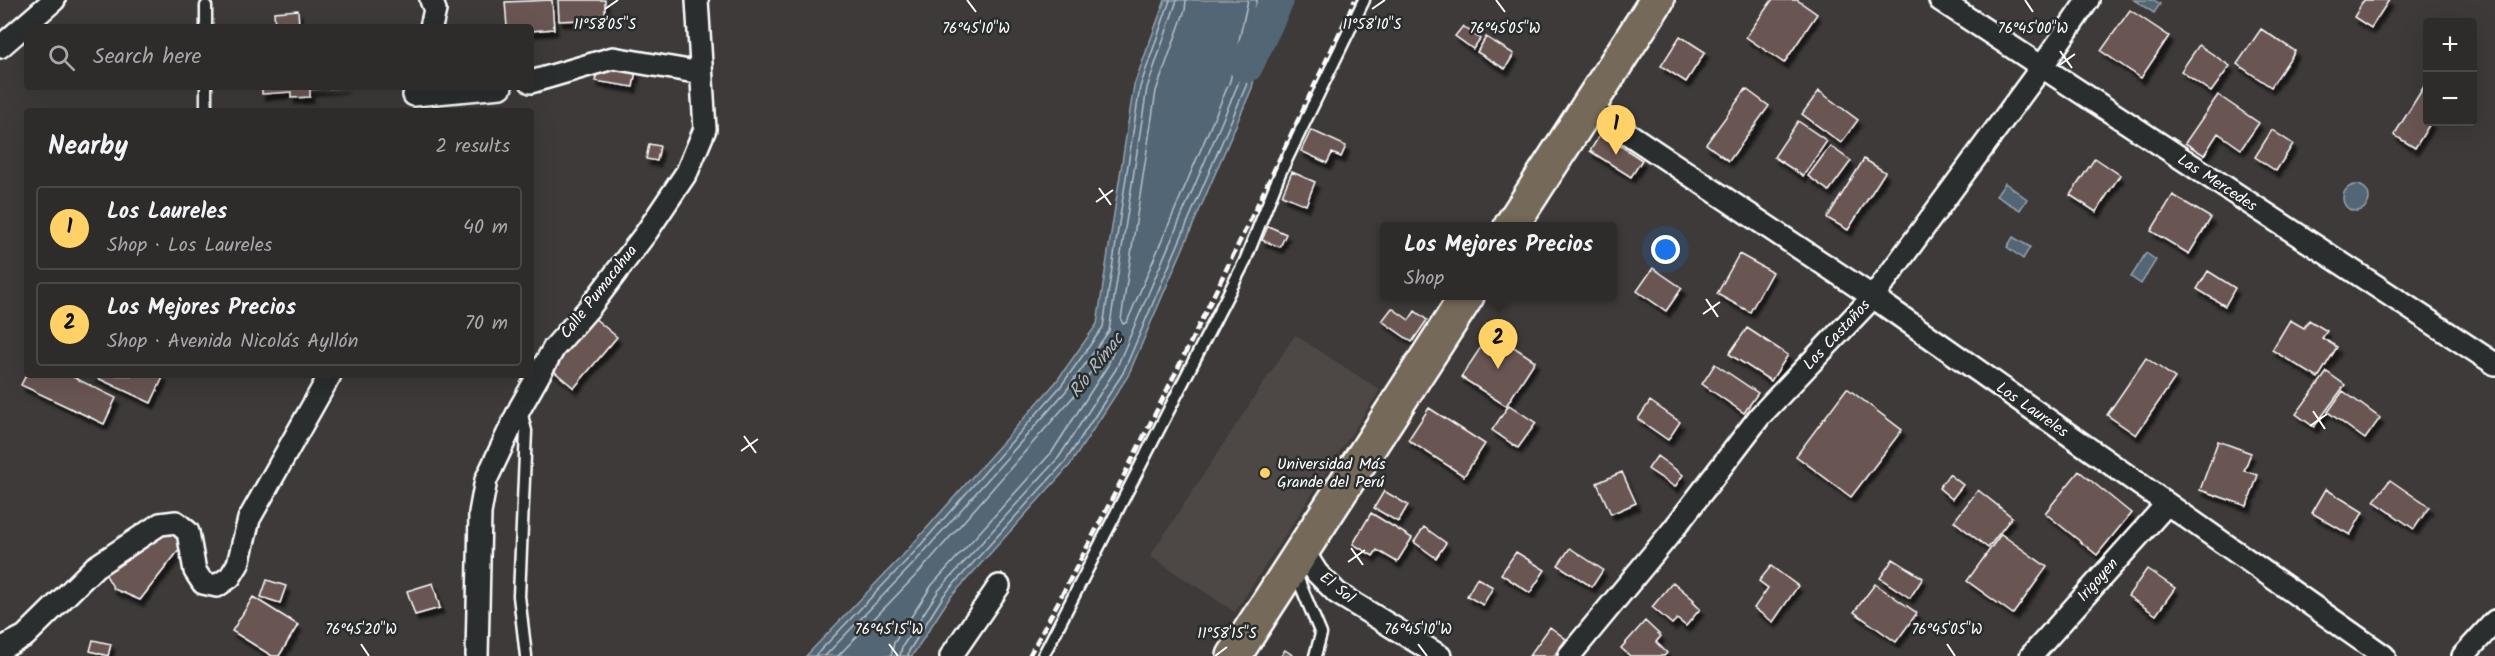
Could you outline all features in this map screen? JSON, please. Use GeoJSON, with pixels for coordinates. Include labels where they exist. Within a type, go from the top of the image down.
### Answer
{"type":"FeatureCollection","features":[{"type":"Feature","properties":{"kind":"highway"},"geometry":{"type":"LineString","coordinates":[[1514,222],[1657,0]]}},
{"type":"Feature","properties":{"kind":"highway"},"geometry":{"type":"LineString","coordinates":[[1234,656],[1464,300]]}},
{"type":"Feature","properties":{"kind":"street"},"geometry":{"type":"LineString","coordinates":[[26,24],[54,0]]}},
{"type":"Feature","properties":{"kind":"street"},"geometry":{"type":"LineString","coordinates":[[431,0],[435,10],[432,24]]}},
{"type":"Feature","properties":{"kind":"street","name":"Calle Pumacahua"},"geometry":{"type":"LineString","coordinates":[[477,656],[480,513],[486,480],[520,408],[554,348],[597,297],[687,172],[705,129],[697,0]]}},
{"type":"Feature","properties":{"kind":"street","name":"Las Mercedes"},"geometry":{"type":"LineString","coordinates":[[1940,0],[2495,364]]}},
{"type":"Feature","properties":{"kind":"street","name":"Los Castaños"},"geometry":{"type":"LineString","coordinates":[[1569,656],[1673,530],[1760,416],[1873,297],[2041,68],[2088,0]]}},
{"type":"Feature","properties":{"kind":"street"},"geometry":{"type":"LineString","coordinates":[[0,47],[24,26]]}},
{"type":"Feature","properties":{"kind":"street"},"geometry":{"type":"LineString","coordinates":[[534,81],[613,58],[701,73]]}},
{"type":"Feature","properties":{"kind":"street"},"geometry":{"type":"LineString","coordinates":[[415,98],[478,90]]}},
{"type":"Feature","properties":{"kind":"street","name":"Los Laureles"},"geometry":{"type":"LineString","coordinates":[[1588,106],[1873,297],[2384,656]]}},
{"type":"Feature","properties":{"kind":"street"},"geometry":{"type":"LineString","coordinates":[[0,649],[25,636],[95,567],[160,524],[176,522],[188,532],[195,571],[203,583],[217,586],[230,577],[237,564],[249,519],[328,378]]}},
{"type":"Feature","properties":{"kind":"street","name":"Irigoyen"},"geometry":{"type":"LineString","coordinates":[[2031,656],[2166,505]]}},
{"type":"Feature","properties":{"kind":"street","name":"El Sol"},"geometry":{"type":"LineString","coordinates":[[1298,558],[1337,592],[1440,656]]}},
{"type":"Feature","properties":{"kind":"street"},"geometry":{"type":"LineString","coordinates":[[951,656],[999,586]]}},
{"type":"Feature","properties":{"kind":"street"},"geometry":{"type":"LineString","coordinates":[[2463,656],[2495,621]]}},
{"type":"Feature","properties":{"kind":"lane"},"geometry":{"type":"LineString","coordinates":[[1043,656],[1245,261],[1280,173],[1364,0]]}},
{"type":"Feature","properties":{"kind":"lane"},"geometry":{"type":"LineString","coordinates":[[206,6],[206,24]]}},
{"type":"Feature","properties":{"kind":"lane"},"geometry":{"type":"LineString","coordinates":[[206,90],[206,108]]}},
{"type":"Feature","properties":{"kind":"lane"},"geometry":{"type":"LineString","coordinates":[[520,408],[526,431],[519,596],[526,656]]}},
{"type":"Feature","properties":{"kind":"lane"},"geometry":{"type":"LineString","coordinates":[[1298,558],[1321,634],[1315,656]]}},
{"type":"Feature","properties":{"kind":"shaded area","name":"Universidad Más Grande del Perú"},"geometry":{"type":"Polygon","coordinates":[[[1295,335],[1380,390],[1235,612],[1150,556],[1295,335]]]}},
{"type":"Feature","properties":{"kind":"water"},"geometry":{"type":"Polygon","coordinates":[[[1165,0],[1271,0],[1252,88],[1128,376],[1070,465],[949,599],[912,656],[806,656],[904,554],[1056,382],[1097,324],[1134,85],[1165,0]]]}},
{"type":"Feature","properties":{"kind":"water"},"geometry":{"type":"Polygon","coordinates":[[[2134,0],[2154,0],[2160,4],[2154,13],[2134,0]]]}},
{"type":"Feature","properties":{"kind":"water"},"geometry":{"type":"Polygon","coordinates":[[[2005,183],[2027,199],[2020,210],[1996,196],[2005,183]]]}},
{"type":"Feature","properties":{"kind":"water"},"geometry":{"type":"Polygon","coordinates":[[[2356,185],[2366,188],[2369,198],[2366,208],[2356,211],[2346,208],[2343,198],[2346,188],[2356,185]]]}},
{"type":"Feature","properties":{"kind":"water"},"geometry":{"type":"Polygon","coordinates":[[[2013,237],[2030,247],[2023,259],[2007,247],[2013,237]]]}},
{"type":"Feature","properties":{"kind":"water"},"geometry":{"type":"Polygon","coordinates":[[[2146,253],[2156,260],[2141,284],[2131,277],[2146,253]]]}},
{"type":"Feature","properties":{"kind":"building"},"geometry":{"type":"Polygon","coordinates":[[[552,0],[554,29],[534,31],[534,24],[507,24],[505,2],[552,0]]]}},
{"type":"Feature","properties":{"kind":"building"},"geometry":{"type":"Polygon","coordinates":[[[558,0],[605,0],[605,19],[559,21],[558,0]]]}},
{"type":"Feature","properties":{"kind":"building"},"geometry":{"type":"Polygon","coordinates":[[[1772,0],[1797,0],[1817,14],[1784,63],[1746,37],[1772,0]]]}},
{"type":"Feature","properties":{"kind":"building"},"geometry":{"type":"Polygon","coordinates":[[[2364,0],[2389,0],[2371,28],[2354,17],[2364,0]]]}},
{"type":"Feature","properties":{"kind":"building"},"geometry":{"type":"Polygon","coordinates":[[[298,10],[299,24],[275,24],[274,12],[298,10]]]}},
{"type":"Feature","properties":{"kind":"building"},"geometry":{"type":"Polygon","coordinates":[[[2130,10],[2169,36],[2141,78],[2101,51],[2130,10]]]}},
{"type":"Feature","properties":{"kind":"building"},"geometry":{"type":"Polygon","coordinates":[[[1463,26],[1480,39],[1473,49],[1455,36],[1463,26]]]}},
{"type":"Feature","properties":{"kind":"building"},"geometry":{"type":"Polygon","coordinates":[[[2261,29],[2295,51],[2271,87],[2237,64],[2261,29]]]}},
{"type":"Feature","properties":{"kind":"building"},"geometry":{"type":"Polygon","coordinates":[[[1680,36],[1705,52],[1686,82],[1661,66],[1680,36]]]}},
{"type":"Feature","properties":{"kind":"building"},"geometry":{"type":"Polygon","coordinates":[[[1486,37],[1514,54],[1505,69],[1477,52],[1486,37]]]}},
{"type":"Feature","properties":{"kind":"building"},"geometry":{"type":"Polygon","coordinates":[[[2199,45],[2230,66],[2211,92],[2181,71],[2199,45]]]}},
{"type":"Feature","properties":{"kind":"building"},"geometry":{"type":"Polygon","coordinates":[[[599,66],[636,70],[633,87],[595,81],[599,66]]]}},
{"type":"Feature","properties":{"kind":"building"},"geometry":{"type":"Polygon","coordinates":[[[2423,88],[2423,126],[2429,126],[2415,148],[2394,135],[2423,88]]]}},
{"type":"Feature","properties":{"kind":"building"},"geometry":{"type":"Polygon","coordinates":[[[1746,89],[1769,106],[1729,161],[1706,144],[1746,89]]]}},
{"type":"Feature","properties":{"kind":"building"},"geometry":{"type":"Polygon","coordinates":[[[262,90],[310,90],[310,97],[291,98],[291,92],[262,94],[262,90]]]}},
{"type":"Feature","properties":{"kind":"building"},"geometry":{"type":"Polygon","coordinates":[[[1819,91],[1858,120],[1841,143],[1802,114],[1819,91]]]}},
{"type":"Feature","properties":{"kind":"building"},"geometry":{"type":"Polygon","coordinates":[[[2218,95],[2259,123],[2241,149],[2218,133],[2204,155],[2185,143],[2218,95]]]}},
{"type":"Feature","properties":{"kind":"building"},"geometry":{"type":"Polygon","coordinates":[[[1798,121],[1827,141],[1803,176],[1774,157],[1798,121]]]}},
{"type":"Feature","properties":{"kind":"building"},"geometry":{"type":"Polygon","coordinates":[[[1311,130],[1346,146],[1341,157],[1332,153],[1327,163],[1301,151],[1311,130]]]}},
{"type":"Feature","properties":{"kind":"building"},"geometry":{"type":"Polygon","coordinates":[[[2272,130],[2293,144],[2276,171],[2255,157],[2272,130]]]}},
{"type":"Feature","properties":{"kind":"building"},"geometry":{"type":"Polygon","coordinates":[[[1601,133],[1642,160],[1631,177],[1590,151],[1601,133]]]}},
{"type":"Feature","properties":{"kind":"building"},"geometry":{"type":"Polygon","coordinates":[[[649,144],[660,146],[657,161],[646,159],[649,144]]]}},
{"type":"Feature","properties":{"kind":"building"},"geometry":{"type":"Polygon","coordinates":[[[1830,146],[1851,161],[1829,191],[1808,176],[1830,146]]]}},
{"type":"Feature","properties":{"kind":"building"},"geometry":{"type":"Polygon","coordinates":[[[2095,158],[2120,175],[2096,212],[2070,195],[2095,158]]]}},
{"type":"Feature","properties":{"kind":"building"},"geometry":{"type":"Polygon","coordinates":[[[1864,159],[1885,172],[1848,230],[1827,218],[1864,159]]]}},
{"type":"Feature","properties":{"kind":"building"},"geometry":{"type":"Polygon","coordinates":[[[1292,172],[1315,182],[1306,205],[1282,195],[1292,172]]]}},
{"type":"Feature","properties":{"kind":"building"},"geometry":{"type":"Polygon","coordinates":[[[2173,195],[2211,218],[2189,254],[2151,231],[2173,195]]]}},
{"type":"Feature","properties":{"kind":"building"},"geometry":{"type":"Polygon","coordinates":[[[1268,226],[1286,234],[1280,247],[1262,240],[1268,226]]]}},
{"type":"Feature","properties":{"kind":"building"},"geometry":{"type":"Polygon","coordinates":[[[1739,254],[1772,272],[1750,312],[1717,294],[1739,254]]]}},
{"type":"Feature","properties":{"kind":"building"},"geometry":{"type":"Polygon","coordinates":[[[1653,268],[1682,288],[1666,311],[1637,291],[1653,268]]]}},
{"type":"Feature","properties":{"kind":"building"},"geometry":{"type":"Polygon","coordinates":[[[2208,271],[2235,288],[2225,306],[2197,289],[2208,271]]]}},
{"type":"Feature","properties":{"kind":"building"},"geometry":{"type":"Polygon","coordinates":[[[1392,308],[1409,320],[1415,311],[1427,320],[1412,342],[1382,321],[1392,308]]]}},
{"type":"Feature","properties":{"kind":"building"},"geometry":{"type":"Polygon","coordinates":[[[593,317],[617,337],[574,388],[550,368],[593,317]]]}},
{"type":"Feature","properties":{"kind":"building"},"geometry":{"type":"Polygon","coordinates":[[[2290,320],[2304,328],[2309,320],[2327,331],[2322,338],[2337,347],[2318,378],[2272,350],[2290,320]]]}},
{"type":"Feature","properties":{"kind":"building"},"geometry":{"type":"Polygon","coordinates":[[[1747,328],[1788,355],[1771,381],[1729,354],[1747,328]]]}},
{"type":"Feature","properties":{"kind":"building"},"geometry":{"type":"Polygon","coordinates":[[[1491,332],[1535,361],[1506,406],[1461,377],[1491,332]]]}},
{"type":"Feature","properties":{"kind":"building"},"geometry":{"type":"Polygon","coordinates":[[[2146,358],[2175,378],[2136,435],[2107,415],[2146,358]]]}},
{"type":"Feature","properties":{"kind":"building"},"geometry":{"type":"Polygon","coordinates":[[[1715,364],[1758,393],[1744,413],[1702,384],[1715,364]]]}},
{"type":"Feature","properties":{"kind":"building"},"geometry":{"type":"Polygon","coordinates":[[[2327,372],[2345,385],[2314,427],[2296,414],[2327,372]]]}},
{"type":"Feature","properties":{"kind":"building"},"geometry":{"type":"Polygon","coordinates":[[[24,378],[75,378],[116,398],[104,424],[21,385],[24,378]]]}},
{"type":"Feature","properties":{"kind":"building"},"geometry":{"type":"Polygon","coordinates":[[[97,378],[163,378],[151,403],[97,378]]]}},
{"type":"Feature","properties":{"kind":"building"},"geometry":{"type":"Polygon","coordinates":[[[1847,388],[1902,430],[1851,497],[1796,456],[1847,388]]]}},
{"type":"Feature","properties":{"kind":"building"},"geometry":{"type":"Polygon","coordinates":[[[2343,391],[2380,418],[2365,439],[2328,412],[2343,391]]]}},
{"type":"Feature","properties":{"kind":"building"},"geometry":{"type":"Polygon","coordinates":[[[1650,401],[1680,422],[1668,440],[1638,419],[1650,401]]]}},
{"type":"Feature","properties":{"kind":"building"},"geometry":{"type":"Polygon","coordinates":[[[1509,405],[1536,423],[1518,448],[1492,430],[1509,405]]]}},
{"type":"Feature","properties":{"kind":"building"},"geometry":{"type":"Polygon","coordinates":[[[1429,408],[1485,444],[1464,476],[1408,440],[1429,408]]]}},
{"type":"Feature","properties":{"kind":"building"},"geometry":{"type":"Polygon","coordinates":[[[2218,441],[2251,453],[2244,471],[2258,475],[2247,506],[2200,490],[2218,441]]]}},
{"type":"Feature","properties":{"kind":"building"},"geometry":{"type":"Polygon","coordinates":[[[1657,456],[1683,475],[1675,487],[1648,469],[1657,456]]]}},
{"type":"Feature","properties":{"kind":"building"},"geometry":{"type":"Polygon","coordinates":[[[2079,471],[2131,513],[2097,555],[2045,513],[2079,471]]]}},
{"type":"Feature","properties":{"kind":"building"},"geometry":{"type":"Polygon","coordinates":[[[1622,472],[1636,503],[1611,514],[1597,483],[1622,472]]]}},
{"type":"Feature","properties":{"kind":"building"},"geometry":{"type":"Polygon","coordinates":[[[1949,474],[1963,485],[1952,499],[1939,488],[1949,474]]]}},
{"type":"Feature","properties":{"kind":"building"},"geometry":{"type":"Polygon","coordinates":[[[2390,480],[2429,507],[2414,529],[2374,501],[2390,480]]]}},
{"type":"Feature","properties":{"kind":"building"},"geometry":{"type":"Polygon","coordinates":[[[2326,489],[2363,512],[2350,535],[2312,513],[2326,489]]]}},
{"type":"Feature","properties":{"kind":"building"},"geometry":{"type":"Polygon","coordinates":[[[1978,490],[2012,517],[1988,548],[1954,521],[1978,490]]]}},
{"type":"Feature","properties":{"kind":"building"},"geometry":{"type":"Polygon","coordinates":[[[1384,491],[1408,505],[1398,522],[1374,508],[1384,491]]]}},
{"type":"Feature","properties":{"kind":"building"},"geometry":{"type":"Polygon","coordinates":[[[1371,513],[1412,538],[1397,562],[1377,550],[1373,556],[1353,544],[1371,513]]]}},
{"type":"Feature","properties":{"kind":"building"},"geometry":{"type":"Polygon","coordinates":[[[1424,527],[1446,543],[1436,558],[1414,542],[1424,527]]]}},
{"type":"Feature","properties":{"kind":"building"},"geometry":{"type":"Polygon","coordinates":[[[169,531],[182,534],[183,545],[140,600],[114,589],[102,568],[169,531]]]}},
{"type":"Feature","properties":{"kind":"building"},"geometry":{"type":"Polygon","coordinates":[[[2001,534],[2047,567],[2013,614],[1967,581],[2001,534]]]}},
{"type":"Feature","properties":{"kind":"building"},"geometry":{"type":"Polygon","coordinates":[[[1570,548],[1603,570],[1592,587],[1558,565],[1570,548]]]}},
{"type":"Feature","properties":{"kind":"building"},"geometry":{"type":"Polygon","coordinates":[[[1516,552],[1545,570],[1530,593],[1501,574],[1516,552]]]}},
{"type":"Feature","properties":{"kind":"building"},"geometry":{"type":"Polygon","coordinates":[[[1893,559],[1923,578],[1910,598],[1880,578],[1893,559]]]}},
{"type":"Feature","properties":{"kind":"building"},"geometry":{"type":"Polygon","coordinates":[[[1771,566],[1798,586],[1773,622],[1754,608],[1768,588],[1759,581],[1771,566]]]}},
{"type":"Feature","properties":{"kind":"building"},"geometry":{"type":"Polygon","coordinates":[[[2147,569],[2175,588],[2156,615],[2128,596],[2147,569]]]}},
{"type":"Feature","properties":{"kind":"building"},"geometry":{"type":"Polygon","coordinates":[[[1477,578],[1493,587],[1483,605],[1467,596],[1477,578]]]}},
{"type":"Feature","properties":{"kind":"building"},"geometry":{"type":"Polygon","coordinates":[[[267,580],[286,586],[280,603],[261,597],[267,580]]]}},
{"type":"Feature","properties":{"kind":"building"},"geometry":{"type":"Polygon","coordinates":[[[1673,582],[1694,600],[1693,602],[1700,609],[1686,626],[1677,619],[1672,624],[1652,607],[1673,582]]]}},
{"type":"Feature","properties":{"kind":"building"},"geometry":{"type":"Polygon","coordinates":[[[433,583],[440,608],[415,615],[407,591],[433,583]]]}},
{"type":"Feature","properties":{"kind":"building"},"geometry":{"type":"Polygon","coordinates":[[[1875,584],[1917,613],[1896,642],[1854,612],[1875,584]]]}},
{"type":"Feature","properties":{"kind":"building"},"geometry":{"type":"Polygon","coordinates":[[[253,597],[298,625],[279,656],[272,656],[232,631],[253,597]]]}},
{"type":"Feature","properties":{"kind":"building"},"geometry":{"type":"Polygon","coordinates":[[[1645,621],[1661,636],[1656,642],[1667,653],[1664,656],[1630,656],[1621,648],[1645,621]]]}},
{"type":"Feature","properties":{"kind":"building"},"geometry":{"type":"Polygon","coordinates":[[[1550,627],[1566,639],[1554,656],[1529,656],[1550,627]]]}},
{"type":"Feature","properties":{"kind":"building"},"geometry":{"type":"Polygon","coordinates":[[[93,640],[111,644],[108,656],[90,651],[93,640]]]}},
{"type":"Feature","properties":{"kind":"building"},"geometry":{"type":"Polygon","coordinates":[[[1285,650],[1294,656],[1281,656],[1285,650]]]}},
{"type":"Feature","properties":{"kind":"waterway","name":"Río Rímac"},"geometry":{"type":"LineString","coordinates":[[1246,66],[1277,0]]}},
{"type":"Feature","properties":{"kind":"railway"},"geometry":{"type":"LineString","coordinates":[[1029,656],[1156,412],[1355,0]]}},
{"type":"Feature","properties":{"kind":"place","name":"Los Laureles"},"geometry":{"type":"Point","coordinates":[1616,155]}},
{"type":"Feature","properties":{"kind":"place","name":"Los Mejores Precios"},"geometry":{"type":"Point","coordinates":[1498,369]}},
{"type":"Feature","properties":{"kind":"place","name":"Universidad Más Grande del Perú"},"geometry":{"type":"Point","coordinates":[1265,473]}}]}
